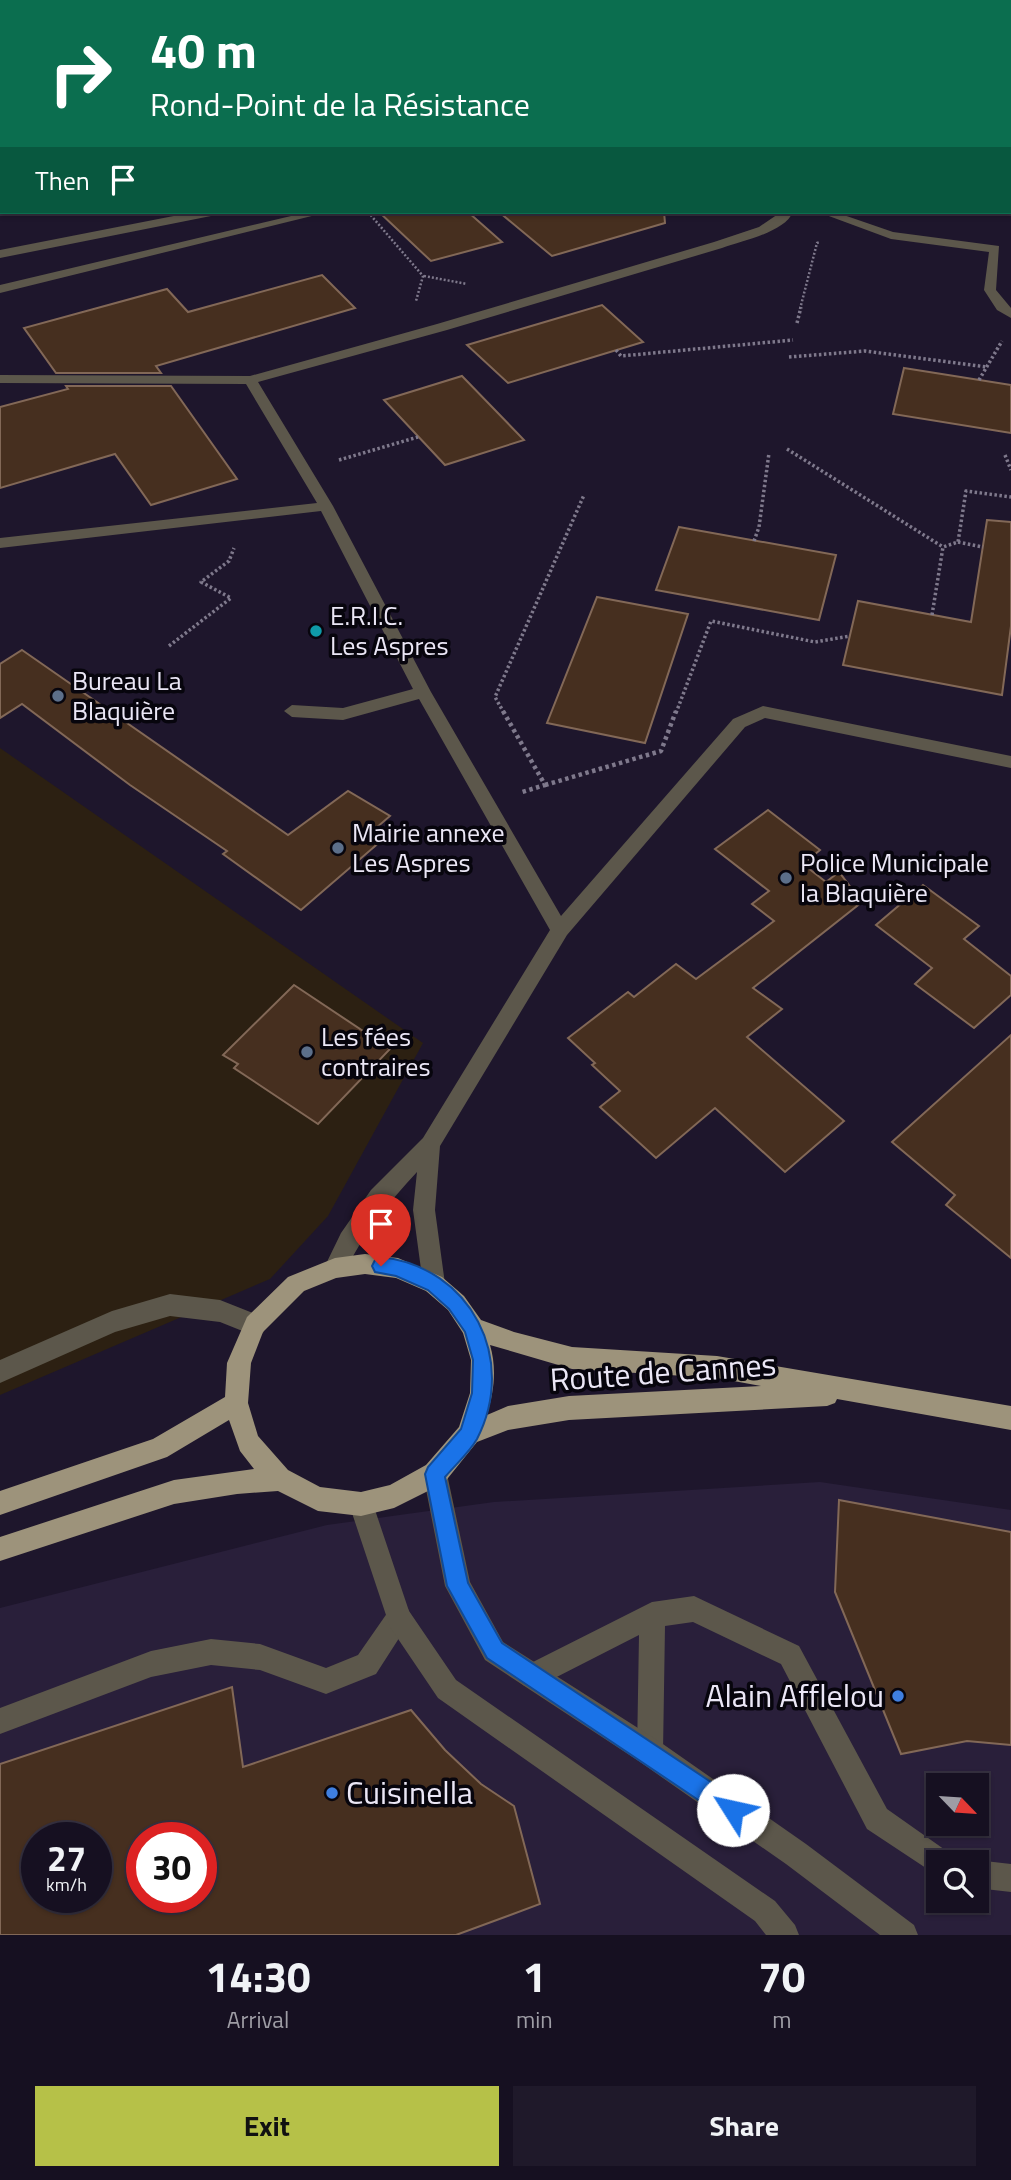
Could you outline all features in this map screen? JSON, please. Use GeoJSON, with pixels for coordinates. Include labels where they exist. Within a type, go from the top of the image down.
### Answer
{"type":"FeatureCollection","features":[{"type":"Feature","properties":{"kind":"main road"},"geometry":{"type":"LineString","coordinates":[[365,1264],[398,1268],[434,1284],[456,1303],[473,1328],[482,1360],[482,1393],[469,1434],[435,1474],[394,1496],[361,1504],[318,1499],[279,1479],[248,1443],[236,1404],[239,1363],[255,1325],[296,1284],[335,1268],[365,1264]]}},
{"type":"Feature","properties":{"kind":"main road","name":"Route de Cannes"},"geometry":{"type":"LineString","coordinates":[[473,1328],[514,1343],[572,1358],[717,1367],[1011,1418]]}},
{"type":"Feature","properties":{"kind":"main road","name":"Route de Cannes"},"geometry":{"type":"LineString","coordinates":[[469,1434],[508,1418],[569,1408],[715,1399],[866,1394]]}},
{"type":"Feature","properties":{"kind":"main road"},"geometry":{"type":"LineString","coordinates":[[0,1503],[159,1449],[236,1404]]}},
{"type":"Feature","properties":{"kind":"main road"},"geometry":{"type":"LineString","coordinates":[[0,1549],[174,1492],[237,1482],[279,1479]]}},
{"type":"Feature","properties":{"kind":"street"},"geometry":{"type":"LineString","coordinates":[[0,254],[201,214]]}},
{"type":"Feature","properties":{"kind":"street"},"geometry":{"type":"LineString","coordinates":[[0,289],[314,214]]}},
{"type":"Feature","properties":{"kind":"street"},"geometry":{"type":"LineString","coordinates":[[0,379],[250,380],[442,327],[718,245],[763,230],[786,214]]}},
{"type":"Feature","properties":{"kind":"street"},"geometry":{"type":"LineString","coordinates":[[830,214],[891,235],[995,248],[990,290],[1002,307],[1011,314]]}},
{"type":"Feature","properties":{"kind":"street"},"geometry":{"type":"LineString","coordinates":[[250,380],[326,506],[424,692],[560,930]]}},
{"type":"Feature","properties":{"kind":"street"},"geometry":{"type":"LineString","coordinates":[[0,543],[326,506]]}},
{"type":"Feature","properties":{"kind":"street"},"geometry":{"type":"LineString","coordinates":[[292,711],[343,714],[424,692]]}},
{"type":"Feature","properties":{"kind":"street"},"geometry":{"type":"LineString","coordinates":[[335,1268],[349,1240],[379,1197],[430,1144],[560,930],[738,723],[763,712],[1011,762]]}},
{"type":"Feature","properties":{"kind":"street"},"geometry":{"type":"LineString","coordinates":[[430,1144],[424,1210],[434,1284]]}},
{"type":"Feature","properties":{"kind":"street"},"geometry":{"type":"LineString","coordinates":[[0,1372],[112,1322],[170,1305],[220,1311],[255,1325]]}},
{"type":"Feature","properties":{"kind":"street"},"geometry":{"type":"LineString","coordinates":[[435,1474],[458,1586],[494,1651],[650,1752],[796,1854],[904,1935]]}},
{"type":"Feature","properties":{"kind":"street"},"geometry":{"type":"LineString","coordinates":[[361,1504],[399,1618],[447,1689],[765,1910],[785,1935]]}},
{"type":"Feature","properties":{"kind":"street"},"geometry":{"type":"LineString","coordinates":[[532,1676],[652,1615],[694,1609],[790,1655],[877,1819],[926,1854]]}},
{"type":"Feature","properties":{"kind":"street"},"geometry":{"type":"LineString","coordinates":[[650,1752],[652,1615]]}},
{"type":"Feature","properties":{"kind":"street"},"geometry":{"type":"LineString","coordinates":[[0,1721],[151,1664],[211,1652],[260,1657],[326,1681],[367,1665],[399,1618]]}},
{"type":"Feature","properties":{"kind":"street"},"geometry":{"type":"LineString","coordinates":[[989,1875],[1011,1878]]}},
{"type":"Feature","properties":{"kind":"path"},"geometry":{"type":"LineString","coordinates":[[370,214],[423,276],[413,312],[426,311],[442,327]]}},
{"type":"Feature","properties":{"kind":"path"},"geometry":{"type":"LineString","coordinates":[[797,323],[812,258]]}},
{"type":"Feature","properties":{"kind":"path"},"geometry":{"type":"LineString","coordinates":[[979,380],[1005,336]]}},
{"type":"Feature","properties":{"kind":"path"},"geometry":{"type":"LineString","coordinates":[[616,350],[621,356],[793,340]]}},
{"type":"Feature","properties":{"kind":"path"},"geometry":{"type":"LineString","coordinates":[[789,357],[865,351],[987,368]]}},
{"type":"Feature","properties":{"kind":"path"},"geometry":{"type":"LineString","coordinates":[[304,470],[418,437]]}},
{"type":"Feature","properties":{"kind":"path"},"geometry":{"type":"LineString","coordinates":[[787,449],[943,547]]}},
{"type":"Feature","properties":{"kind":"path"},"geometry":{"type":"LineString","coordinates":[[754,541],[760,527],[769,453]]}},
{"type":"Feature","properties":{"kind":"path"},"geometry":{"type":"LineString","coordinates":[[1006,455],[1011,470]]}},
{"type":"Feature","properties":{"kind":"path"},"geometry":{"type":"LineString","coordinates":[[958,542],[967,491],[1011,498]]}},
{"type":"Feature","properties":{"kind":"path"},"geometry":{"type":"LineString","coordinates":[[545,785],[495,696],[584,495]]}},
{"type":"Feature","properties":{"kind":"path"},"geometry":{"type":"LineString","coordinates":[[169,646],[231,598],[201,582],[229,561],[246,515]]}},
{"type":"Feature","properties":{"kind":"path"},"geometry":{"type":"LineString","coordinates":[[943,547],[958,542],[983,547]]}},
{"type":"Feature","properties":{"kind":"path"},"geometry":{"type":"LineString","coordinates":[[932,615],[943,547]]}},
{"type":"Feature","properties":{"kind":"path"},"geometry":{"type":"LineString","coordinates":[[487,802],[661,751],[711,621],[815,642],[850,636]]}},
{"type":"Feature","properties":{"kind":"shaded area"},"geometry":{"type":"Polygon","coordinates":[[[0,748],[423,1043],[328,1216],[270,1279],[0,1395],[0,748]]]}},
{"type":"Feature","properties":{"kind":"shaded area"},"geometry":{"type":"Polygon","coordinates":[[[820,1482],[1011,1510],[1011,1935],[0,1935],[0,1608],[327,1525],[494,1502],[820,1482]]]}},
{"type":"Feature","properties":{"kind":"building"},"geometry":{"type":"Polygon","coordinates":[[[381,214],[470,214],[502,242],[431,261],[381,214]]]}},
{"type":"Feature","properties":{"kind":"building"},"geometry":{"type":"Polygon","coordinates":[[[501,214],[664,214],[665,223],[552,256],[501,214]]]}},
{"type":"Feature","properties":{"kind":"building"},"geometry":{"type":"Polygon","coordinates":[[[322,275],[355,308],[156,366],[161,373],[56,373],[24,328],[167,289],[188,312],[322,275]]]}},
{"type":"Feature","properties":{"kind":"building"},"geometry":{"type":"Polygon","coordinates":[[[602,305],[643,342],[508,383],[467,345],[602,305]]]}},
{"type":"Feature","properties":{"kind":"building"},"geometry":{"type":"Polygon","coordinates":[[[904,368],[1011,385],[1011,433],[893,414],[904,368]]]}},
{"type":"Feature","properties":{"kind":"building"},"geometry":{"type":"Polygon","coordinates":[[[462,376],[524,440],[445,465],[384,400],[462,376]]]}},
{"type":"Feature","properties":{"kind":"building"},"geometry":{"type":"Polygon","coordinates":[[[66,386],[171,386],[237,479],[151,505],[115,454],[0,488],[0,407],[68,389],[66,386]]]}},
{"type":"Feature","properties":{"kind":"building"},"geometry":{"type":"Polygon","coordinates":[[[987,520],[1011,522],[1011,626],[1002,695],[843,665],[858,601],[971,622],[987,520]]]}},
{"type":"Feature","properties":{"kind":"building"},"geometry":{"type":"Polygon","coordinates":[[[679,527],[836,555],[819,620],[656,590],[679,527]]]}},
{"type":"Feature","properties":{"kind":"building"},"geometry":{"type":"Polygon","coordinates":[[[597,597],[688,614],[645,743],[547,723],[597,597]]]}},
{"type":"Feature","properties":{"kind":"building"},"geometry":{"type":"Polygon","coordinates":[[[22,650],[288,835],[348,791],[390,816],[369,834],[381,841],[301,910],[223,854],[227,851],[130,785],[22,704],[0,718],[0,664],[22,650]]]}},
{"type":"Feature","properties":{"kind":"building"},"geometry":{"type":"Polygon","coordinates":[[[768,810],[820,850],[803,864],[826,882],[839,872],[862,902],[753,988],[782,1009],[747,1037],[844,1121],[785,1172],[715,1108],[656,1158],[600,1107],[620,1091],[568,1038],[628,992],[634,997],[676,964],[696,979],[774,921],[752,904],[769,891],[715,849],[768,810]]]}},
{"type":"Feature","properties":{"kind":"building"},"geometry":{"type":"Polygon","coordinates":[[[923,885],[979,926],[964,939],[1011,976],[1011,995],[974,1028],[915,984],[932,968],[876,925],[923,885]]]}},
{"type":"Feature","properties":{"kind":"building","name":"Les fées contraires"},"geometry":{"type":"Polygon","coordinates":[[[294,985],[390,1049],[318,1124],[234,1068],[238,1064],[223,1055],[294,985]]]}},
{"type":"Feature","properties":{"kind":"building"},"geometry":{"type":"Polygon","coordinates":[[[1011,1035],[1011,1258],[946,1205],[955,1195],[892,1142],[1011,1035]]]}},
{"type":"Feature","properties":{"kind":"building"},"geometry":{"type":"Polygon","coordinates":[[[839,1500],[1011,1532],[1011,1745],[967,1741],[901,1754],[835,1592],[839,1500]]]}},
{"type":"Feature","properties":{"kind":"building"},"geometry":{"type":"Polygon","coordinates":[[[232,1687],[243,1767],[411,1710],[445,1750],[481,1784],[514,1806],[540,1904],[456,1935],[0,1935],[0,1764],[232,1687]]]}},
{"type":"Feature","properties":{"kind":"place","name":"E.R.I.C. Les Aspres"},"geometry":{"type":"Point","coordinates":[316,631]}},
{"type":"Feature","properties":{"kind":"place","name":"Bureau La Blaquière"},"geometry":{"type":"Point","coordinates":[58,696]}},
{"type":"Feature","properties":{"kind":"place","name":"Mairie annexe Les Aspres"},"geometry":{"type":"Point","coordinates":[338,848]}},
{"type":"Feature","properties":{"kind":"place","name":"Police Municipale la Blaquière"},"geometry":{"type":"Point","coordinates":[786,878]}},
{"type":"Feature","properties":{"kind":"place","name":"Les fées contraires"},"geometry":{"type":"Point","coordinates":[307,1052]}},
{"type":"Feature","properties":{"kind":"place","name":"Alain Afflelou"},"geometry":{"type":"Point","coordinates":[898,1696]}},
{"type":"Feature","properties":{"kind":"place","name":"Cuisinella"},"geometry":{"type":"Point","coordinates":[332,1793]}},
{"type":"Feature","properties":{"kind":"route"},"geometry":{"type":"LineString","coordinates":[[381,1266],[398,1268],[434,1284],[456,1303],[473,1328],[482,1360],[482,1393],[469,1434],[435,1474],[458,1586],[494,1651],[650,1752],[733,1810]]}}]}
